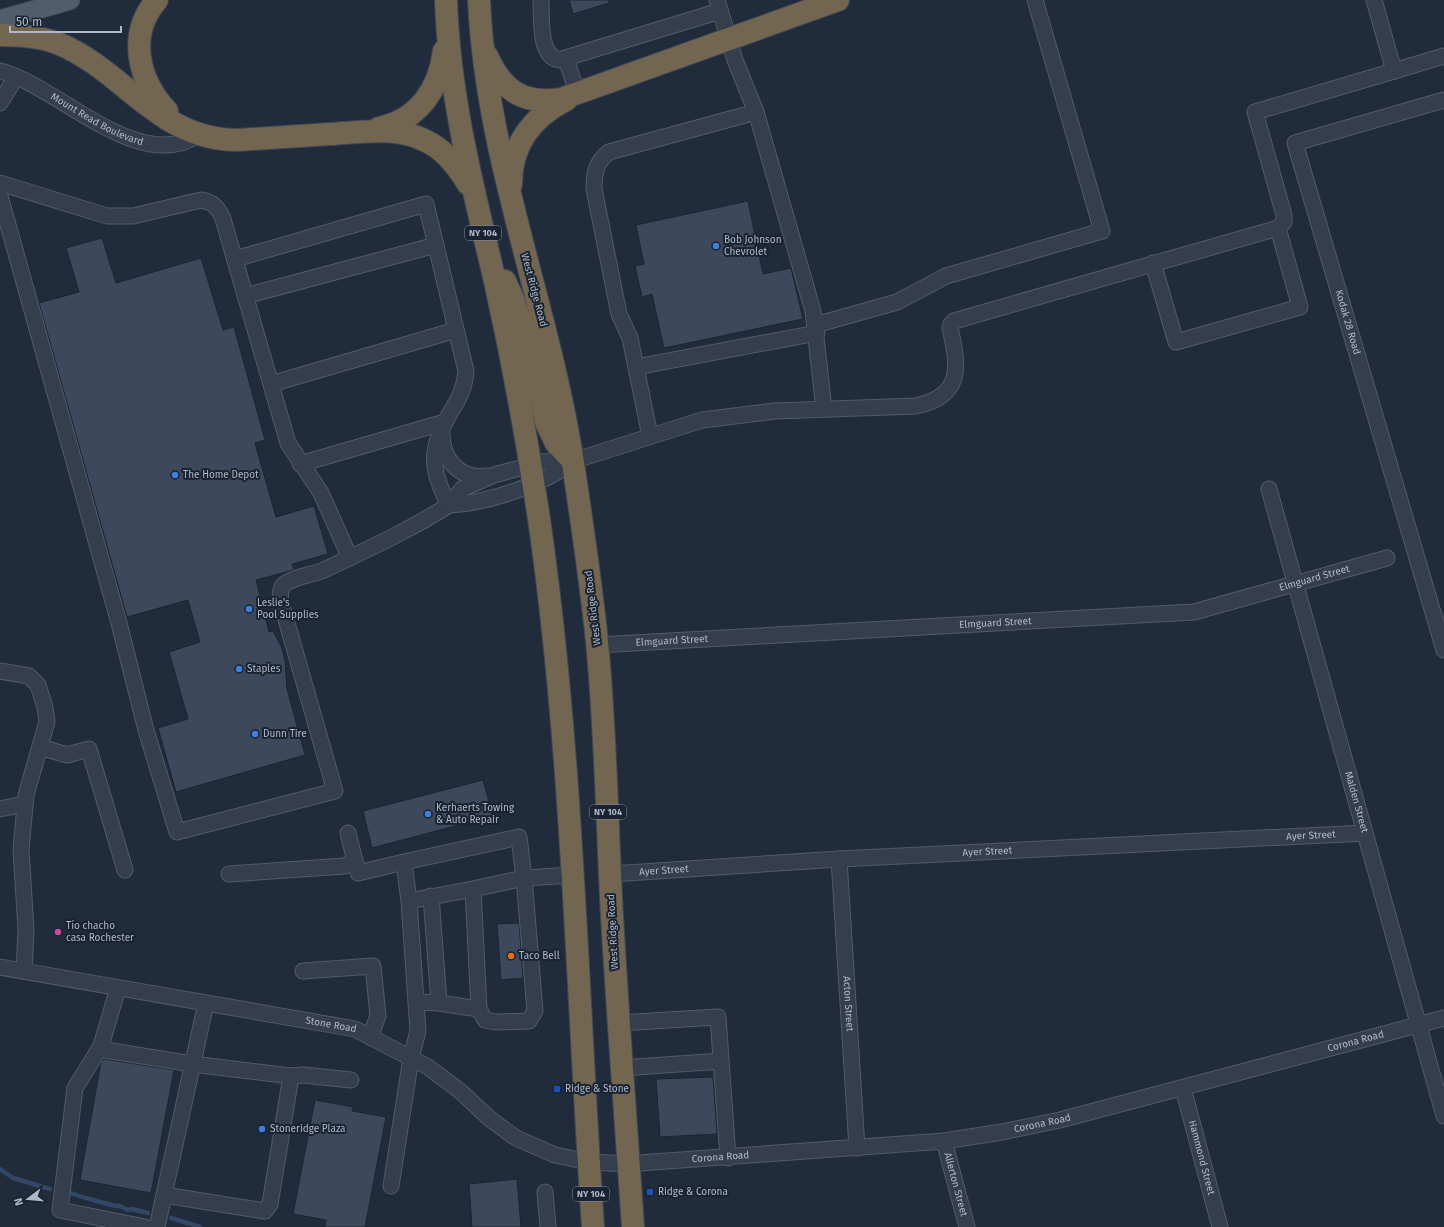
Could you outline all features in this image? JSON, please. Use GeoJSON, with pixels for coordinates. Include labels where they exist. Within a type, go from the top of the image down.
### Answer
{"type":"FeatureCollection","features":[{"type":"Feature","properties":{"kind":"highway"},"geometry":{"type":"LineString","coordinates":[[156,0],[148,12],[140,36],[139,53],[142,69],[152,92],[162,106],[182,124],[198,135]]}},
{"type":"Feature","properties":{"kind":"highway","name":"West Ridge Road"},"geometry":{"type":"LineString","coordinates":[[479,0],[480,27],[492,121],[512,208],[546,335],[573,461],[597,645],[619,1023],[633,1227]]}},
{"type":"Feature","properties":{"kind":"highway"},"geometry":{"type":"LineString","coordinates":[[480,27],[484,46],[495,72],[505,85],[516,93],[529,99],[545,101],[578,95],[838,0]]}},
{"type":"Feature","properties":{"kind":"highway"},"geometry":{"type":"LineString","coordinates":[[360,132],[385,127],[401,121],[413,114],[427,100],[435,85],[442,65],[445,42],[446,6]]}},
{"type":"Feature","properties":{"kind":"highway","name":"NY 104"},"geometry":{"type":"LineString","coordinates":[[446,6],[456,102],[476,203],[507,339],[540,529],[554,641],[573,875],[593,1227]]}},
{"type":"Feature","properties":{"kind":"highway"},"geometry":{"type":"LineString","coordinates":[[0,35],[33,37],[68,49],[91,62],[166,120],[198,135],[218,139],[238,140],[360,132],[400,133],[419,138],[436,146],[458,167],[476,203]]}},
{"type":"Feature","properties":{"kind":"highway"},"geometry":{"type":"LineString","coordinates":[[512,208],[511,181],[514,161],[523,136],[532,124],[543,114],[578,95]]}},
{"type":"Feature","properties":{"kind":"highway"},"geometry":{"type":"LineString","coordinates":[[485,240],[513,299],[533,360],[546,422],[556,443],[573,461]]}},
{"type":"Feature","properties":{"kind":"main road"},"geometry":{"type":"LineString","coordinates":[[0,20],[70,0]]}},
{"type":"Feature","properties":{"kind":"street"},"geometry":{"type":"LineString","coordinates":[[541,0],[544,41],[547,51],[554,59],[566,59],[719,6],[729,40],[756,112],[802,272],[816,329],[824,409]]}},
{"type":"Feature","properties":{"kind":"street"},"geometry":{"type":"LineString","coordinates":[[636,367],[816,329],[897,302],[946,276],[1102,231],[1035,0]]}},
{"type":"Feature","properties":{"kind":"street"},"geometry":{"type":"LineString","coordinates":[[1374,0],[1394,71]]}},
{"type":"Feature","properties":{"kind":"street"},"geometry":{"type":"LineString","coordinates":[[449,505],[478,501],[531,475],[555,461],[573,461],[684,425],[720,417],[775,411],[916,406],[936,400],[944,394],[955,376],[957,366],[950,328],[954,321],[1278,228],[1284,222],[1284,215],[1255,112],[1444,56]]}},
{"type":"Feature","properties":{"kind":"street"},"geometry":{"type":"LineString","coordinates":[[566,59],[578,95]]}},
{"type":"Feature","properties":{"kind":"street","name":"Mount Read Boulevard"},"geometry":{"type":"LineString","coordinates":[[0,72],[16,77],[48,92],[103,127],[124,136],[144,142],[172,144],[185,142],[198,135]]}},
{"type":"Feature","properties":{"kind":"street"},"geometry":{"type":"LineString","coordinates":[[0,104],[16,77]]}},
{"type":"Feature","properties":{"kind":"street","name":"Kodak 28 Road"},"geometry":{"type":"LineString","coordinates":[[1444,100],[1295,143],[1444,650]]}},
{"type":"Feature","properties":{"kind":"street"},"geometry":{"type":"LineString","coordinates":[[650,436],[630,338],[619,314],[594,189],[594,174],[600,160],[609,152],[756,112]]}},
{"type":"Feature","properties":{"kind":"street"},"geometry":{"type":"LineString","coordinates":[[0,183],[107,216],[133,216],[200,200],[209,201],[215,205],[223,219],[288,443],[300,464],[321,493],[350,558]]}},
{"type":"Feature","properties":{"kind":"street"},"geometry":{"type":"LineString","coordinates":[[0,196],[121,631],[146,730],[177,832],[335,791],[280,595],[281,588],[285,583],[320,571],[350,558],[418,523],[449,505],[462,489],[494,475]]}},
{"type":"Feature","properties":{"kind":"street"},"geometry":{"type":"LineString","coordinates":[[235,259],[426,204],[466,370],[466,379],[461,396],[444,424],[435,444],[434,458],[439,479],[449,505]]}},
{"type":"Feature","properties":{"kind":"street"},"geometry":{"type":"LineString","coordinates":[[1153,263],[1176,342],[1300,307],[1278,228]]}},
{"type":"Feature","properties":{"kind":"street"},"geometry":{"type":"LineString","coordinates":[[245,296],[436,245]]}},
{"type":"Feature","properties":{"kind":"street"},"geometry":{"type":"LineString","coordinates":[[271,384],[456,330]]}},
{"type":"Feature","properties":{"kind":"street"},"geometry":{"type":"LineString","coordinates":[[300,464],[444,424]]}},
{"type":"Feature","properties":{"kind":"street"},"geometry":{"type":"LineString","coordinates":[[444,424],[444,450],[450,463],[462,472],[469,475],[480,477],[494,475],[554,475],[573,461]]}},
{"type":"Feature","properties":{"kind":"street","name":"Malden Street"},"geometry":{"type":"LineString","coordinates":[[1269,489],[1294,585],[1420,1025],[1444,1116]]}},
{"type":"Feature","properties":{"kind":"street","name":"Elmguard Street"},"geometry":{"type":"LineString","coordinates":[[597,645],[1194,612],[1387,558]]}},
{"type":"Feature","properties":{"kind":"street"},"geometry":{"type":"LineString","coordinates":[[0,671],[29,676],[38,685],[45,707],[47,722],[26,795],[25,804],[22,849],[26,930],[24,971]]}},
{"type":"Feature","properties":{"kind":"street"},"geometry":{"type":"LineString","coordinates":[[40,746],[67,755],[89,749],[125,870]]}},
{"type":"Feature","properties":{"kind":"street"},"geometry":{"type":"LineString","coordinates":[[0,809],[25,804]]}},
{"type":"Feature","properties":{"kind":"street"},"geometry":{"type":"LineString","coordinates":[[348,833],[358,873],[519,836],[535,1011],[529,1021],[496,1022],[485,1020],[479,1009],[472,888]]}},
{"type":"Feature","properties":{"kind":"street","name":"Ayer Street"},"geometry":{"type":"LineString","coordinates":[[611,874],[839,859],[1365,833]]}},
{"type":"Feature","properties":{"kind":"street","name":"Acton Street"},"geometry":{"type":"LineString","coordinates":[[839,859],[857,1148]]}},
{"type":"Feature","properties":{"kind":"street"},"geometry":{"type":"LineString","coordinates":[[229,874],[344,866],[355,862]]}},
{"type":"Feature","properties":{"kind":"street"},"geometry":{"type":"LineString","coordinates":[[391,1186],[411,1058],[418,1031],[404,862]]}},
{"type":"Feature","properties":{"kind":"street"},"geometry":{"type":"LineString","coordinates":[[408,901],[524,878],[573,875]]}},
{"type":"Feature","properties":{"kind":"street"},"geometry":{"type":"LineString","coordinates":[[431,896],[439,1003]]}},
{"type":"Feature","properties":{"kind":"street"},"geometry":{"type":"LineString","coordinates":[[303,971],[373,966],[378,1016],[370,1037]]}},
{"type":"Feature","properties":{"kind":"street","name":"Stone Road"},"geometry":{"type":"LineString","coordinates":[[0,967],[355,1030],[411,1058],[444,1078],[490,1119],[516,1138],[543,1151],[589,1162],[629,1164]]}},
{"type":"Feature","properties":{"kind":"street"},"geometry":{"type":"LineString","coordinates":[[118,988],[99,1049],[76,1088],[60,1210],[145,1227]]}},
{"type":"Feature","properties":{"kind":"street"},"geometry":{"type":"LineString","coordinates":[[416,1002],[439,1003],[479,1009]]}},
{"type":"Feature","properties":{"kind":"street"},"geometry":{"type":"LineString","coordinates":[[157,1227],[206,1003]]}},
{"type":"Feature","properties":{"kind":"street"},"geometry":{"type":"LineString","coordinates":[[619,1023],[718,1017],[728,1158]]}},
{"type":"Feature","properties":{"kind":"street","name":"Corona Road"},"geometry":{"type":"LineString","coordinates":[[629,1164],[728,1158],[944,1141],[1002,1132],[1060,1120],[1444,1018]]}},
{"type":"Feature","properties":{"kind":"street"},"geometry":{"type":"LineString","coordinates":[[99,1049],[192,1064],[291,1076],[303,1074],[351,1080]]}},
{"type":"Feature","properties":{"kind":"street"},"geometry":{"type":"LineString","coordinates":[[622,1068],[721,1061]]}},
{"type":"Feature","properties":{"kind":"street"},"geometry":{"type":"LineString","coordinates":[[164,1195],[266,1211],[270,1204],[291,1076]]}},
{"type":"Feature","properties":{"kind":"street","name":"Hammond Street"},"geometry":{"type":"LineString","coordinates":[[1183,1088],[1220,1227]]}},
{"type":"Feature","properties":{"kind":"street","name":"Allerton Street"},"geometry":{"type":"LineString","coordinates":[[944,1141],[967,1227]]}},
{"type":"Feature","properties":{"kind":"street"},"geometry":{"type":"LineString","coordinates":[[545,1192],[548,1227]]}},
{"type":"Feature","properties":{"kind":"building"},"geometry":{"type":"Polygon","coordinates":[[[569,0],[609,0],[609,3],[573,14],[569,0]]]}},
{"type":"Feature","properties":{"kind":"building"},"geometry":{"type":"Polygon","coordinates":[[[748,201],[763,274],[791,268],[803,319],[664,348],[652,294],[642,297],[635,266],[644,264],[636,225],[748,201]]]}},
{"type":"Feature","properties":{"kind":"building","name":"The Home Depot"},"geometry":{"type":"Polygon","coordinates":[[[102,238],[116,283],[201,258],[223,330],[234,327],[265,440],[255,443],[276,517],[314,506],[328,554],[292,564],[294,570],[256,580],[269,632],[273,631],[282,648],[285,661],[287,689],[305,755],[176,792],[158,728],[188,719],[169,652],[200,642],[188,600],[127,617],[39,303],[79,292],[66,248],[102,238]]]}},
{"type":"Feature","properties":{"kind":"building","name":"Kerhaerts Towing & Auto Repair"},"geometry":{"type":"Polygon","coordinates":[[[483,780],[493,816],[372,848],[363,811],[483,780]]]}},
{"type":"Feature","properties":{"kind":"building"},"geometry":{"type":"Polygon","coordinates":[[[519,923],[523,978],[501,980],[497,924],[519,923]]]}},
{"type":"Feature","properties":{"kind":"building"},"geometry":{"type":"Polygon","coordinates":[[[104,1059],[174,1070],[151,1193],[80,1180],[101,1062],[104,1059]]]}},
{"type":"Feature","properties":{"kind":"building"},"geometry":{"type":"Polygon","coordinates":[[[713,1077],[717,1134],[660,1137],[656,1079],[713,1077]]]}},
{"type":"Feature","properties":{"kind":"building"},"geometry":{"type":"Polygon","coordinates":[[[315,1100],[353,1107],[352,1111],[386,1117],[365,1227],[325,1227],[326,1220],[293,1214],[315,1100]]]}},
{"type":"Feature","properties":{"kind":"building"},"geometry":{"type":"Polygon","coordinates":[[[517,1179],[521,1227],[472,1227],[469,1184],[517,1179]]]}},
{"type":"Feature","properties":{"kind":"waterway"},"geometry":{"type":"LineString","coordinates":[[0,1169],[13,1178],[50,1189]]}},
{"type":"Feature","properties":{"kind":"waterway"},"geometry":{"type":"LineString","coordinates":[[68,1192],[103,1203],[120,1206],[128,1210],[132,1209],[148,1213]]}},
{"type":"Feature","properties":{"kind":"waterway"},"geometry":{"type":"LineString","coordinates":[[171,1218],[200,1227]]}},
{"type":"Feature","properties":{"kind":"place","name":"Bob Johnson Chevrolet"},"geometry":{"type":"Point","coordinates":[716,246]}},
{"type":"Feature","properties":{"kind":"place","name":"The Home Depot"},"geometry":{"type":"Point","coordinates":[175,475]}},
{"type":"Feature","properties":{"kind":"place","name":"Leslie's Pool Supplies"},"geometry":{"type":"Point","coordinates":[249,609]}},
{"type":"Feature","properties":{"kind":"place","name":"Staples"},"geometry":{"type":"Point","coordinates":[239,669]}},
{"type":"Feature","properties":{"kind":"place","name":"Dunn Tire"},"geometry":{"type":"Point","coordinates":[255,734]}},
{"type":"Feature","properties":{"kind":"place","name":"Kerhaerts Towing & Auto Repair"},"geometry":{"type":"Point","coordinates":[428,814]}},
{"type":"Feature","properties":{"kind":"place","name":"Tío chacho casa Rochester"},"geometry":{"type":"Point","coordinates":[58,932]}},
{"type":"Feature","properties":{"kind":"place","name":"Taco Bell"},"geometry":{"type":"Point","coordinates":[511,956]}},
{"type":"Feature","properties":{"kind":"place","name":"Ridge & Stone"},"geometry":{"type":"Point","coordinates":[557,1089]}},
{"type":"Feature","properties":{"kind":"place","name":"Stoneridge Plaza"},"geometry":{"type":"Point","coordinates":[262,1129]}},
{"type":"Feature","properties":{"kind":"place","name":"Ridge & Corona"},"geometry":{"type":"Point","coordinates":[650,1192]}}]}
